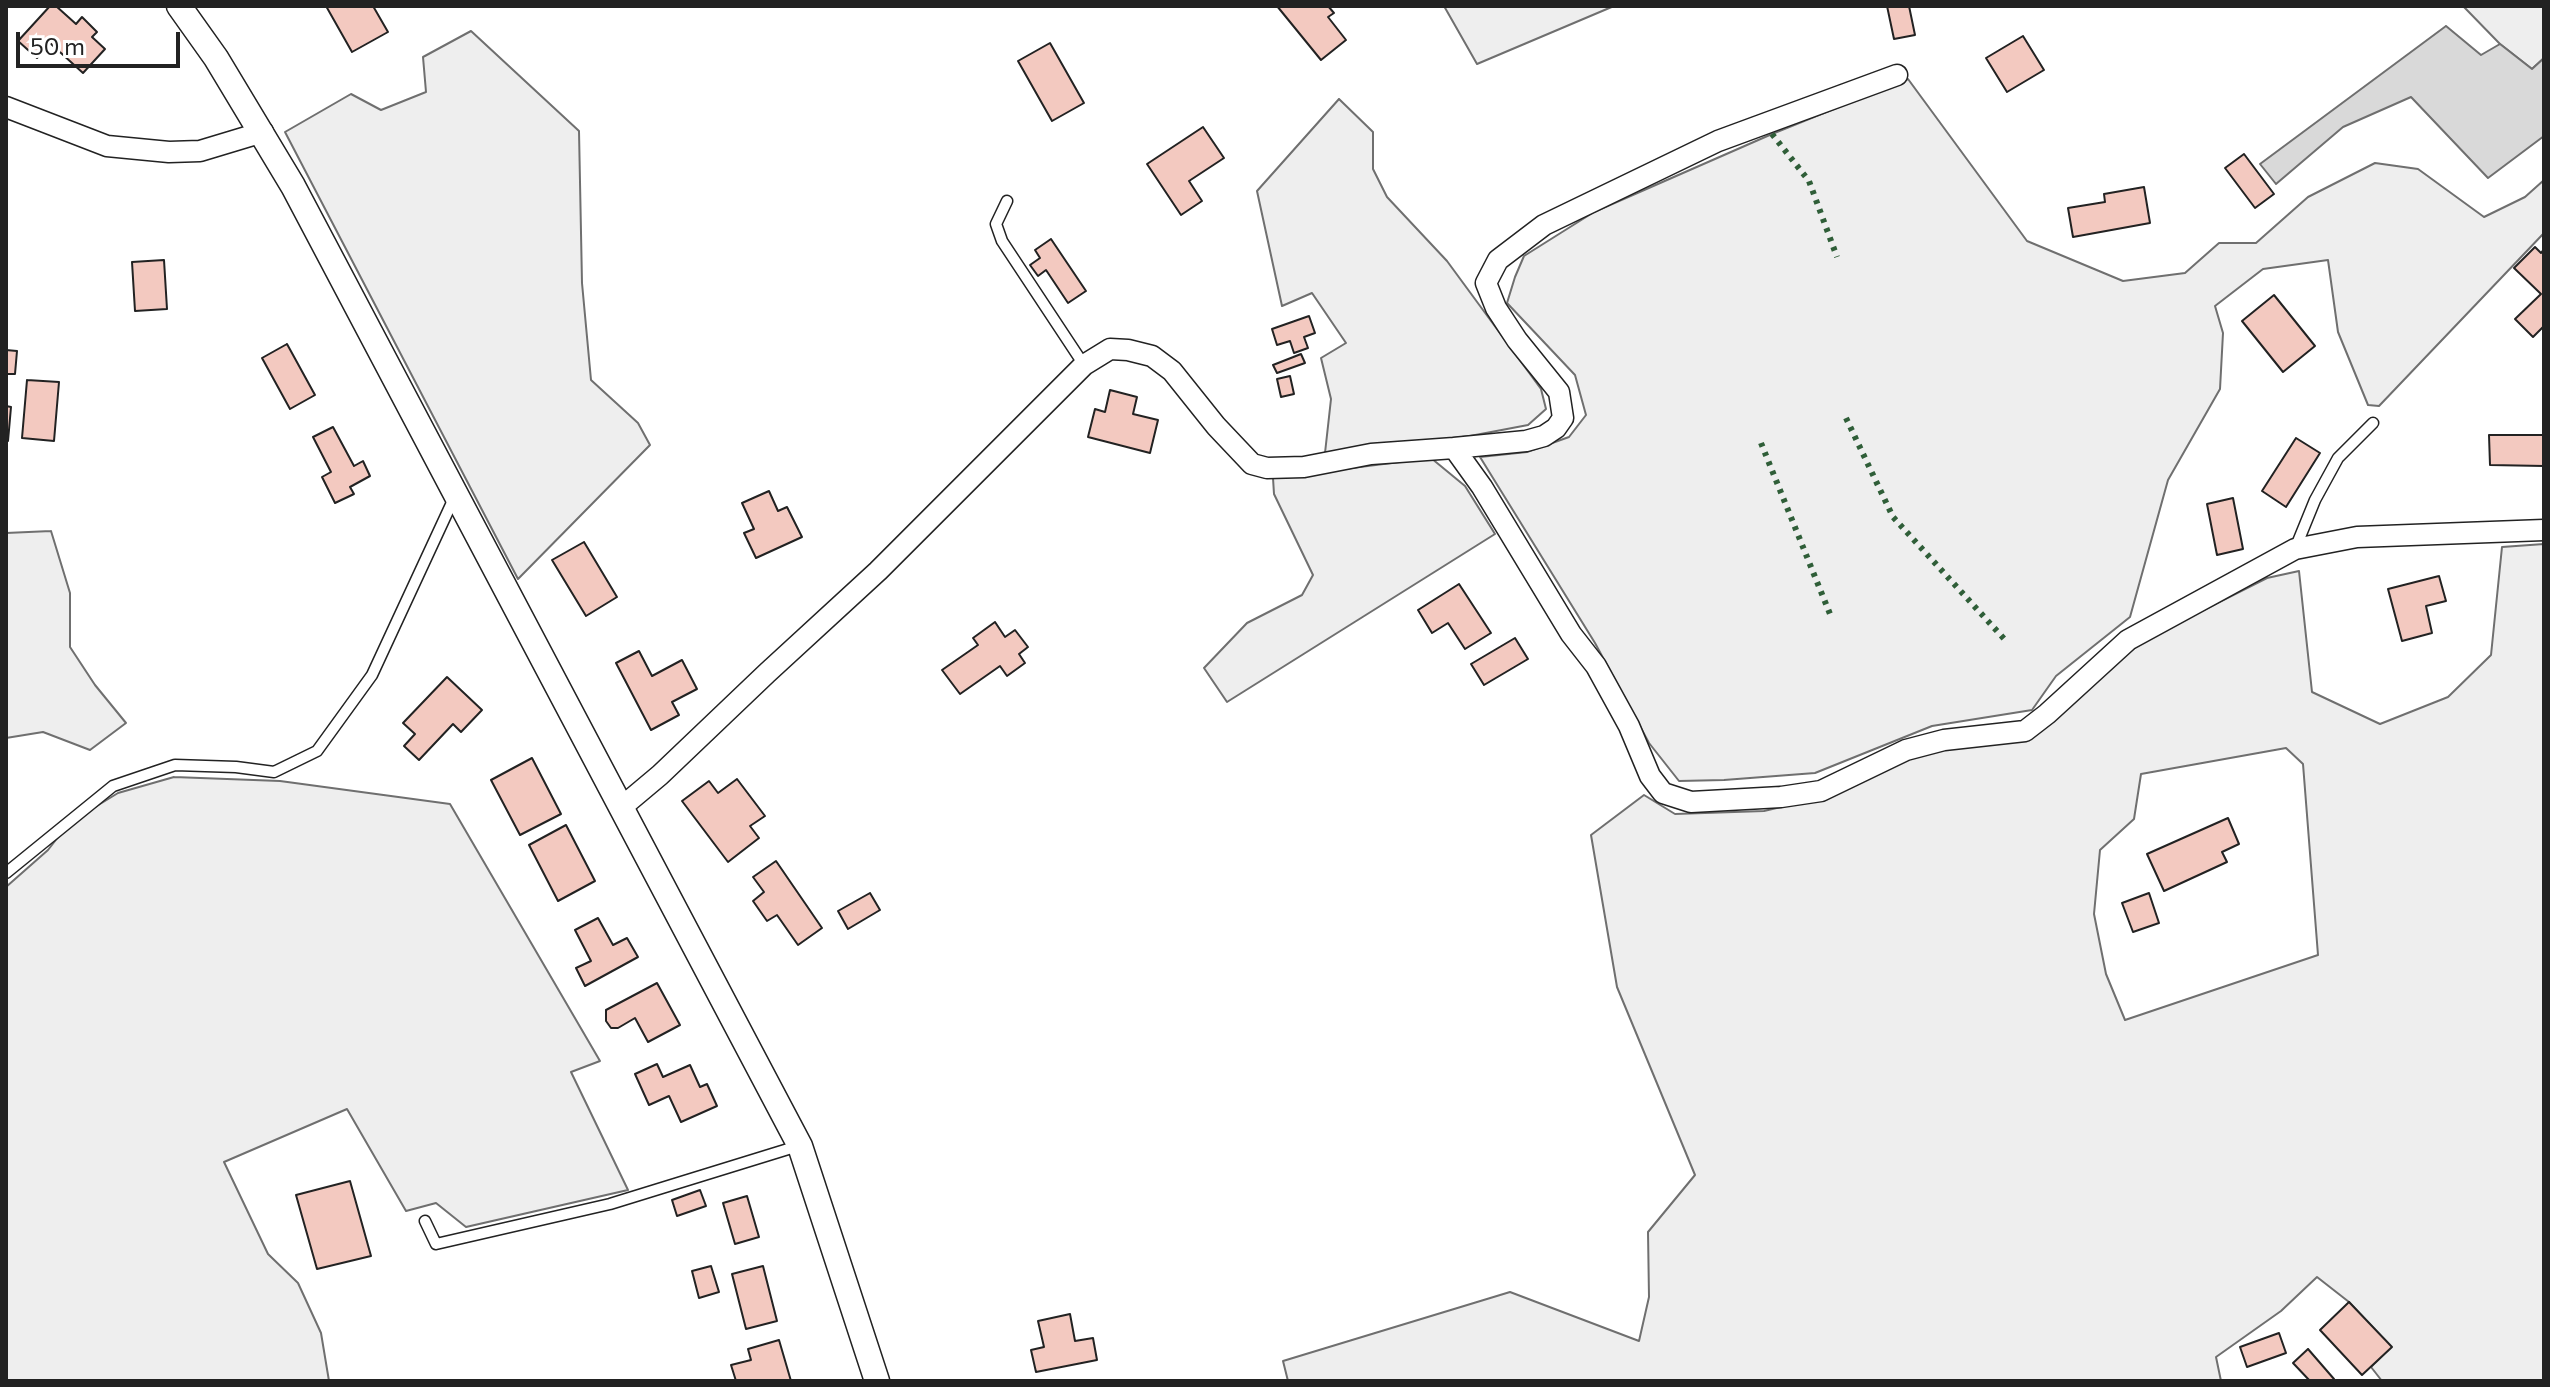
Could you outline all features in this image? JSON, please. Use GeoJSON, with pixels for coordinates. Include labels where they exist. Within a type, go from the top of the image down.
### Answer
{"type":"FeatureCollection","features":[{"type":"Feature","properties":{"kind":"street"},"geometry":{"type":"LineString","coordinates":[[179,6],[263,132],[623,806],[800,1146],[877,1381]]}},
{"type":"Feature","properties":{"kind":"street"},"geometry":{"type":"LineString","coordinates":[[623,806],[878,571],[1084,365],[1110,349],[1152,356],[1172,371],[1216,426],[1252,464],[1267,468],[1304,467],[1371,454],[1535,439],[1556,428],[1563,418],[1559,392],[1517,340],[1491,296],[1486,283],[1498,260],[1544,225],[1718,141],[1897,75]]}},
{"type":"Feature","properties":{"kind":"street"},"geometry":{"type":"LineString","coordinates":[[6,107],[107,146],[169,152],[200,151],[263,132]]}},
{"type":"Feature","properties":{"kind":"street"},"geometry":{"type":"LineString","coordinates":[[1454,448],[1482,487],[1571,634],[1596,666],[1629,726],[1650,776],[1663,793],[1691,802],[1781,797],[1821,791],[1906,750],[1944,740],[2025,731],[2128,640],[2295,549],[2357,537],[2544,530]]}},
{"type":"Feature","properties":{"kind":"lane"},"geometry":{"type":"LineString","coordinates":[[1007,201],[996,224],[1002,241],[1084,365]]}},
{"type":"Feature","properties":{"kind":"lane"},"geometry":{"type":"LineString","coordinates":[[2295,549],[2315,500],[2338,458],[2373,423]]}},
{"type":"Feature","properties":{"kind":"lane"},"geometry":{"type":"LineString","coordinates":[[6,873],[113,786],[175,765],[274,772],[317,751],[372,675],[456,493]]}},
{"type":"Feature","properties":{"kind":"lane"},"geometry":{"type":"LineString","coordinates":[[425,1221],[436,1244],[610,1204],[800,1146]]}},
{"type":"Feature","properties":{"kind":"shaded area"},"geometry":{"type":"Polygon","coordinates":[[[1444,6],[1614,6],[1477,64],[1444,6]]]}},
{"type":"Feature","properties":{"kind":"shaded area"},"geometry":{"type":"Polygon","coordinates":[[[2463,6],[2544,6],[2544,58],[2532,69],[2500,44],[2463,6]]]}},
{"type":"Feature","properties":{"kind":"shaded area"},"geometry":{"type":"Polygon","coordinates":[[[2446,26],[2481,55],[2500,44],[2532,69],[2544,58],[2544,136],[2488,178],[2411,97],[2343,127],[2276,184],[2260,164],[2446,26]]]}},
{"type":"Feature","properties":{"kind":"shaded area"},"geometry":{"type":"Polygon","coordinates":[[[471,31],[579,131],[582,283],[591,380],[638,423],[650,445],[518,579],[285,132],[351,94],[381,110],[426,92],[423,57],[471,31]]]}},
{"type":"Feature","properties":{"kind":"shaded area"},"geometry":{"type":"Polygon","coordinates":[[[1908,79],[2027,241],[2123,281],[2185,273],[2219,243],[2256,243],[2308,197],[2375,163],[2418,169],[2484,217],[2525,197],[2544,180],[2544,233],[2379,406],[2368,405],[2338,332],[2328,260],[2263,269],[2215,306],[2223,333],[2220,389],[2168,480],[2130,617],[2056,676],[2032,710],[1932,726],[1815,773],[1679,781],[1649,743],[1595,643],[1480,457],[1527,452],[1569,437],[1586,415],[1575,375],[1507,303],[1515,277],[1524,256],[1594,212],[1908,79]]]}},
{"type":"Feature","properties":{"kind":"shaded area"},"geometry":{"type":"Polygon","coordinates":[[[1339,99],[1373,132],[1373,169],[1387,197],[1447,261],[1541,389],[1546,409],[1528,425],[1470,436],[1325,453],[1331,399],[1321,358],[1346,343],[1312,293],[1282,306],[1257,191],[1339,99]]]}},
{"type":"Feature","properties":{"kind":"shaded area"},"geometry":{"type":"Polygon","coordinates":[[[1431,458],[1465,486],[1495,534],[1227,702],[1204,668],[1247,623],[1302,595],[1313,575],[1274,494],[1273,478],[1431,458]]]}},
{"type":"Feature","properties":{"kind":"shaded area"},"geometry":{"type":"Polygon","coordinates":[[[51,531],[70,593],[70,647],[95,685],[126,723],[90,750],[43,732],[6,738],[6,533],[51,531]]]}},
{"type":"Feature","properties":{"kind":"shaded area"},"geometry":{"type":"Polygon","coordinates":[[[2544,544],[2544,1381],[2382,1381],[2371,1367],[2391,1347],[2349,1302],[2317,1277],[2281,1311],[2216,1357],[2221,1381],[1288,1381],[1283,1361],[1510,1292],[1639,1341],[1649,1297],[1648,1232],[1695,1175],[1617,987],[1591,835],[1644,795],[1675,814],[1764,811],[1819,798],[1919,753],[2020,739],[2146,639],[2267,578],[2299,571],[2312,692],[2380,724],[2448,697],[2491,655],[2502,547],[2544,544]],[[2286,748],[2141,774],[2134,819],[2100,850],[2094,914],[2106,974],[2125,1020],[2318,955],[2303,764],[2286,748]]]}},
{"type":"Feature","properties":{"kind":"shaded area"},"geometry":{"type":"Polygon","coordinates":[[[174,777],[280,781],[450,804],[600,1061],[571,1072],[628,1190],[466,1227],[436,1203],[406,1211],[347,1109],[224,1162],[268,1254],[298,1283],[321,1333],[329,1381],[6,1381],[6,887],[48,850],[69,823],[118,793],[174,777]]]}},
{"type":"Feature","properties":{"kind":"building"},"geometry":{"type":"Polygon","coordinates":[[[50,6],[56,6],[76,24],[82,17],[97,32],[92,37],[105,49],[83,73],[50,43],[37,58],[18,41],[50,6]]]}},
{"type":"Feature","properties":{"kind":"building"},"geometry":{"type":"Polygon","coordinates":[[[326,6],[373,6],[388,32],[352,52],[326,6]]]}},
{"type":"Feature","properties":{"kind":"building"},"geometry":{"type":"Polygon","coordinates":[[[1277,6],[1328,6],[1334,13],[1328,17],[1346,40],[1321,60],[1277,6]]]}},
{"type":"Feature","properties":{"kind":"building"},"geometry":{"type":"Polygon","coordinates":[[[1887,6],[1909,6],[1915,35],[1894,39],[1887,6]]]}},
{"type":"Feature","properties":{"kind":"building"},"geometry":{"type":"Polygon","coordinates":[[[2023,36],[2044,70],[2007,92],[1986,58],[2023,36]]]}},
{"type":"Feature","properties":{"kind":"building"},"geometry":{"type":"Polygon","coordinates":[[[1050,43],[1084,103],[1052,121],[1018,61],[1050,43]]]}},
{"type":"Feature","properties":{"kind":"building"},"geometry":{"type":"Polygon","coordinates":[[[1203,127],[1224,158],[1189,181],[1202,201],[1181,215],[1147,164],[1203,127]]]}},
{"type":"Feature","properties":{"kind":"building"},"geometry":{"type":"Polygon","coordinates":[[[2244,154],[2274,194],[2255,208],[2225,168],[2244,154]]]}},
{"type":"Feature","properties":{"kind":"building"},"geometry":{"type":"Polygon","coordinates":[[[2144,187],[2150,223],[2073,237],[2068,208],[2105,202],[2104,194],[2144,187]]]}},
{"type":"Feature","properties":{"kind":"building"},"geometry":{"type":"Polygon","coordinates":[[[1051,239],[1086,291],[1068,303],[1046,270],[1038,276],[1030,265],[1040,258],[1035,250],[1051,239]]]}},
{"type":"Feature","properties":{"kind":"building"},"geometry":{"type":"Polygon","coordinates":[[[2535,247],[2541,253],[2544,249],[2544,326],[2533,337],[2515,319],[2541,294],[2514,268],[2535,247]]]}},
{"type":"Feature","properties":{"kind":"building"},"geometry":{"type":"Polygon","coordinates":[[[164,260],[167,309],[135,311],[132,262],[164,260]]]}},
{"type":"Feature","properties":{"kind":"building"},"geometry":{"type":"Polygon","coordinates":[[[2274,295],[2315,346],[2283,372],[2242,321],[2274,295]]]}},
{"type":"Feature","properties":{"kind":"building"},"geometry":{"type":"Polygon","coordinates":[[[1309,316],[1315,333],[1304,337],[1308,348],[1294,353],[1290,341],[1277,345],[1272,329],[1309,316]]]}},
{"type":"Feature","properties":{"kind":"building"},"geometry":{"type":"Polygon","coordinates":[[[287,344],[315,395],[290,409],[262,358],[287,344]]]}},
{"type":"Feature","properties":{"kind":"building"},"geometry":{"type":"Polygon","coordinates":[[[6,350],[17,351],[15,374],[6,374],[6,350]]]}},
{"type":"Feature","properties":{"kind":"building"},"geometry":{"type":"Polygon","coordinates":[[[1301,354],[1305,363],[1277,373],[1273,365],[1301,354]]]}},
{"type":"Feature","properties":{"kind":"building"},"geometry":{"type":"Polygon","coordinates":[[[1290,376],[1294,394],[1281,397],[1277,379],[1290,376]]]}},
{"type":"Feature","properties":{"kind":"building"},"geometry":{"type":"Polygon","coordinates":[[[27,380],[59,382],[54,441],[22,438],[27,380]]]}},
{"type":"Feature","properties":{"kind":"building"},"geometry":{"type":"Polygon","coordinates":[[[1110,390],[1137,397],[1133,414],[1158,420],[1150,453],[1088,437],[1095,409],[1105,412],[1110,390]]]}},
{"type":"Feature","properties":{"kind":"building"},"geometry":{"type":"Polygon","coordinates":[[[6,406],[11,407],[8,441],[6,440],[6,406]]]}},
{"type":"Feature","properties":{"kind":"building"},"geometry":{"type":"Polygon","coordinates":[[[333,427],[354,466],[363,461],[370,476],[350,487],[354,494],[335,503],[322,477],[331,472],[313,437],[333,427]]]}},
{"type":"Feature","properties":{"kind":"building"},"geometry":{"type":"Polygon","coordinates":[[[2489,435],[2544,435],[2544,466],[2490,465],[2489,435]]]}},
{"type":"Feature","properties":{"kind":"building"},"geometry":{"type":"Polygon","coordinates":[[[2296,438],[2320,453],[2286,507],[2262,491],[2296,438]]]}},
{"type":"Feature","properties":{"kind":"building"},"geometry":{"type":"Polygon","coordinates":[[[769,491],[778,511],[787,507],[802,537],[756,558],[744,533],[754,529],[742,503],[769,491]]]}},
{"type":"Feature","properties":{"kind":"building"},"geometry":{"type":"Polygon","coordinates":[[[2233,498],[2243,549],[2217,555],[2207,504],[2233,498]]]}},
{"type":"Feature","properties":{"kind":"building"},"geometry":{"type":"Polygon","coordinates":[[[584,542],[617,597],[586,616],[552,560],[584,542]]]}},
{"type":"Feature","properties":{"kind":"building"},"geometry":{"type":"Polygon","coordinates":[[[2439,576],[2446,601],[2426,606],[2432,633],[2402,641],[2388,589],[2439,576]]]}},
{"type":"Feature","properties":{"kind":"building"},"geometry":{"type":"Polygon","coordinates":[[[1459,584],[1491,633],[1465,649],[1448,623],[1432,633],[1418,610],[1459,584]]]}},
{"type":"Feature","properties":{"kind":"building"},"geometry":{"type":"Polygon","coordinates":[[[995,622],[1005,637],[1015,630],[1028,647],[1019,654],[1025,663],[1007,676],[1000,666],[960,694],[942,670],[978,645],[973,638],[995,622]]]}},
{"type":"Feature","properties":{"kind":"building"},"geometry":{"type":"Polygon","coordinates":[[[1515,638],[1528,659],[1484,685],[1471,664],[1515,638]]]}},
{"type":"Feature","properties":{"kind":"building"},"geometry":{"type":"Polygon","coordinates":[[[639,651],[652,676],[682,660],[697,689],[672,702],[679,715],[651,730],[616,663],[639,651]]]}},
{"type":"Feature","properties":{"kind":"building"},"geometry":{"type":"Polygon","coordinates":[[[447,677],[482,710],[461,732],[453,724],[419,760],[404,746],[415,734],[403,723],[447,677]]]}},
{"type":"Feature","properties":{"kind":"building"},"geometry":{"type":"Polygon","coordinates":[[[532,758],[561,814],[520,835],[491,780],[532,758]]]}},
{"type":"Feature","properties":{"kind":"building"},"geometry":{"type":"Polygon","coordinates":[[[737,779],[765,816],[750,826],[759,838],[728,862],[682,801],[709,781],[718,793],[737,779]]]}},
{"type":"Feature","properties":{"kind":"building"},"geometry":{"type":"Polygon","coordinates":[[[2228,818],[2239,844],[2222,852],[2227,862],[2164,891],[2147,854],[2228,818]]]}},
{"type":"Feature","properties":{"kind":"building"},"geometry":{"type":"Polygon","coordinates":[[[566,825],[595,881],[558,901],[529,845],[566,825]]]}},
{"type":"Feature","properties":{"kind":"building"},"geometry":{"type":"Polygon","coordinates":[[[776,861],[822,928],[798,945],[777,915],[767,921],[753,901],[764,892],[753,877],[776,861]]]}},
{"type":"Feature","properties":{"kind":"building"},"geometry":{"type":"Polygon","coordinates":[[[870,893],[880,910],[848,929],[838,911],[870,893]]]}},
{"type":"Feature","properties":{"kind":"building"},"geometry":{"type":"Polygon","coordinates":[[[2149,893],[2159,923],[2133,932],[2122,903],[2149,893]]]}},
{"type":"Feature","properties":{"kind":"building"},"geometry":{"type":"Polygon","coordinates":[[[598,918],[613,945],[627,938],[638,957],[585,986],[576,968],[591,961],[575,930],[598,918]]]}},
{"type":"Feature","properties":{"kind":"building"},"geometry":{"type":"Polygon","coordinates":[[[657,983],[680,1025],[648,1042],[635,1018],[618,1028],[611,1028],[606,1021],[606,1010],[657,983]]]}},
{"type":"Feature","properties":{"kind":"building"},"geometry":{"type":"Polygon","coordinates":[[[657,1064],[663,1077],[690,1065],[700,1087],[707,1084],[717,1106],[681,1122],[669,1096],[649,1105],[635,1074],[657,1064]]]}},
{"type":"Feature","properties":{"kind":"building"},"geometry":{"type":"Polygon","coordinates":[[[350,1181],[371,1256],[317,1269],[296,1195],[350,1181]]]}},
{"type":"Feature","properties":{"kind":"building"},"geometry":{"type":"Polygon","coordinates":[[[700,1190],[706,1206],[677,1216],[672,1200],[700,1190]]]}},
{"type":"Feature","properties":{"kind":"building"},"geometry":{"type":"Polygon","coordinates":[[[747,1196],[759,1237],[735,1244],[723,1203],[747,1196]]]}},
{"type":"Feature","properties":{"kind":"building"},"geometry":{"type":"Polygon","coordinates":[[[711,1266],[719,1292],[699,1298],[692,1271],[711,1266]]]}},
{"type":"Feature","properties":{"kind":"building"},"geometry":{"type":"Polygon","coordinates":[[[763,1266],[777,1321],[746,1329],[732,1274],[763,1266]]]}},
{"type":"Feature","properties":{"kind":"building"},"geometry":{"type":"Polygon","coordinates":[[[2349,1302],[2392,1347],[2362,1375],[2320,1330],[2349,1302]]]}},
{"type":"Feature","properties":{"kind":"building"},"geometry":{"type":"Polygon","coordinates":[[[1070,1314],[1075,1341],[1093,1338],[1097,1360],[1036,1372],[1031,1350],[1044,1347],[1038,1321],[1070,1314]]]}},
{"type":"Feature","properties":{"kind":"building"},"geometry":{"type":"Polygon","coordinates":[[[2279,1333],[2286,1353],[2247,1367],[2240,1347],[2279,1333]]]}},
{"type":"Feature","properties":{"kind":"building"},"geometry":{"type":"Polygon","coordinates":[[[779,1340],[791,1381],[736,1381],[731,1365],[751,1360],[748,1349],[779,1340]]]}},
{"type":"Feature","properties":{"kind":"building"},"geometry":{"type":"Polygon","coordinates":[[[2308,1349],[2334,1379],[2310,1381],[2293,1363],[2308,1349]]]}},
{"type":"Feature","properties":{"kind":"hedge"},"geometry":{"type":"LineString","coordinates":[[1772,134],[1809,181],[1837,257]]}},
{"type":"Feature","properties":{"kind":"hedge"},"geometry":{"type":"LineString","coordinates":[[1846,418],[1893,517],[2007,642]]}},
{"type":"Feature","properties":{"kind":"hedge"},"geometry":{"type":"LineString","coordinates":[[1761,443],[1830,614]]}}]}
